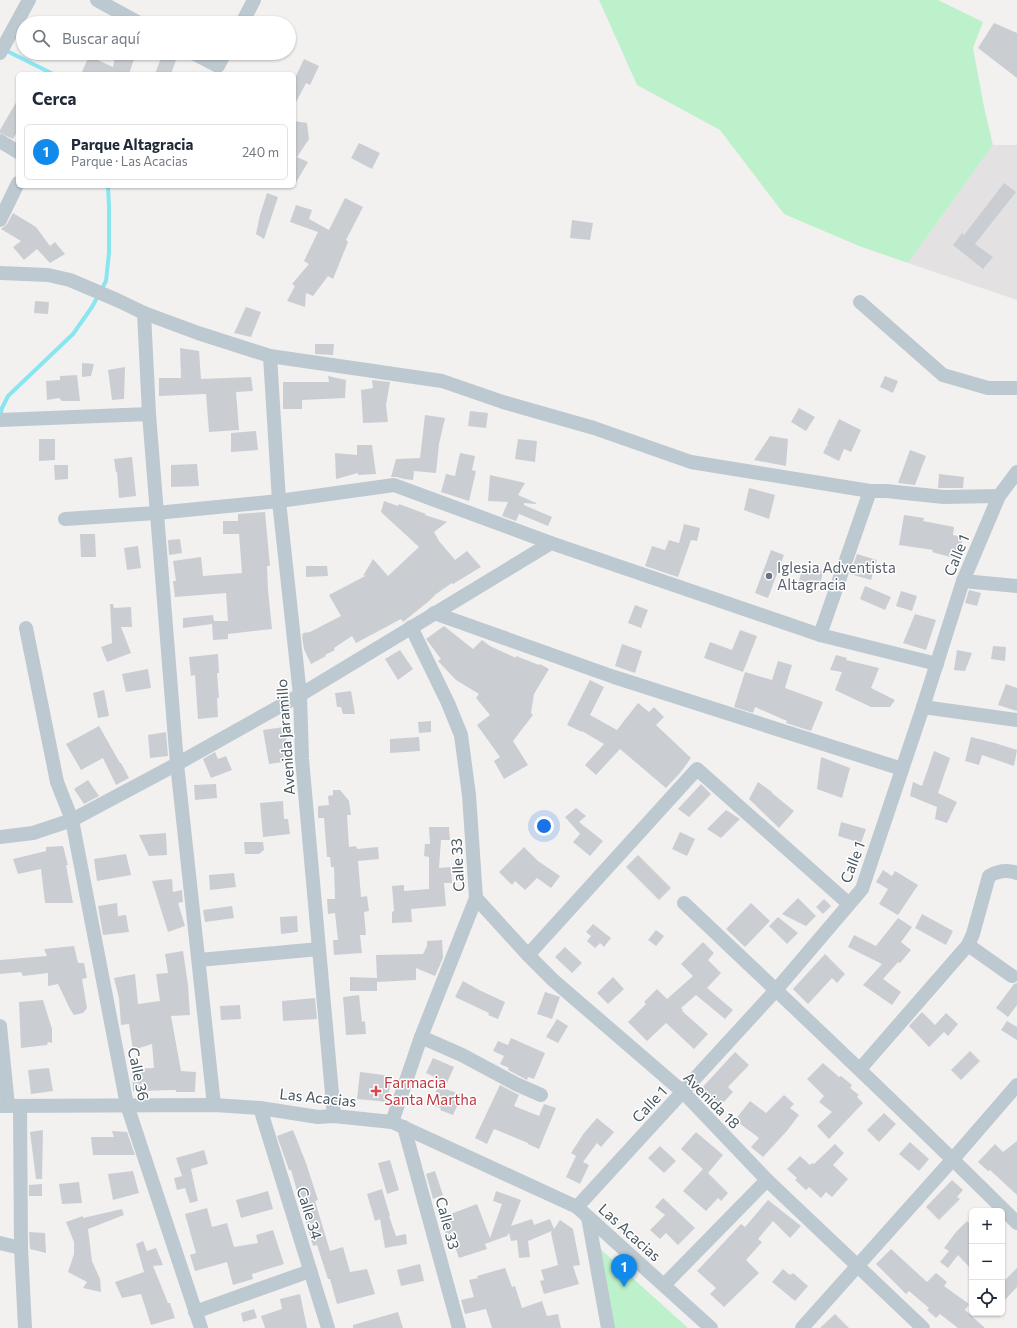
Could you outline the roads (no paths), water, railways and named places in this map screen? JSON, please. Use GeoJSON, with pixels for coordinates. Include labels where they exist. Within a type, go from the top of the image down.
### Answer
{"type":"FeatureCollection","features":[{"type":"Feature","properties":{"kind":"street"},"geometry":{"type":"LineString","coordinates":[[20,16],[29,0]]}},
{"type":"Feature","properties":{"kind":"street"},"geometry":{"type":"LineString","coordinates":[[97,0],[126,16]]}},
{"type":"Feature","properties":{"kind":"street"},"geometry":{"type":"LineString","coordinates":[[246,16],[254,0]]}},
{"type":"Feature","properties":{"kind":"street"},"geometry":{"type":"LineString","coordinates":[[3,47],[16,24]]}},
{"type":"Feature","properties":{"kind":"street"},"geometry":{"type":"LineString","coordinates":[[206,60],[218,66],[221,60]]}},
{"type":"Feature","properties":{"kind":"street"},"geometry":{"type":"LineString","coordinates":[[0,141],[16,151]]}},
{"type":"Feature","properties":{"kind":"street"},"geometry":{"type":"LineString","coordinates":[[0,220],[16,186]]}},
{"type":"Feature","properties":{"kind":"street"},"geometry":{"type":"LineString","coordinates":[[0,273],[48,274],[70,280],[118,300],[144,313],[270,356],[442,381],[503,402],[594,428],[692,462],[870,491],[886,491],[944,497],[999,496]]}},
{"type":"Feature","properties":{"kind":"street"},"geometry":{"type":"LineString","coordinates":[[860,302],[943,375],[988,388],[1017,388]]}},
{"type":"Feature","properties":{"kind":"street"},"geometry":{"type":"LineString","coordinates":[[144,313],[156,513],[177,764],[214,1105]]}},
{"type":"Feature","properties":{"kind":"street","name":"Avenida Jaramillo"},"geometry":{"type":"LineString","coordinates":[[270,356],[279,501],[300,695],[302,759],[334,1116]]}},
{"type":"Feature","properties":{"kind":"street"},"geometry":{"type":"LineString","coordinates":[[4,420],[149,414]]}},
{"type":"Feature","properties":{"kind":"street","name":"Calle 1"},"geometry":{"type":"LineString","coordinates":[[577,1207],[776,990],[862,889],[923,707],[963,581],[999,496],[1017,472]]}},
{"type":"Feature","properties":{"kind":"street"},"geometry":{"type":"LineString","coordinates":[[65,518],[156,513],[279,501],[394,485],[551,543],[820,635],[937,664]]}},
{"type":"Feature","properties":{"kind":"street"},"geometry":{"type":"LineString","coordinates":[[820,635],[870,491]]}},
{"type":"Feature","properties":{"kind":"street"},"geometry":{"type":"LineString","coordinates":[[0,837],[33,833],[72,820],[177,764],[300,695],[551,543]]}},
{"type":"Feature","properties":{"kind":"street"},"geometry":{"type":"LineString","coordinates":[[963,581],[1017,586]]}},
{"type":"Feature","properties":{"kind":"street"},"geometry":{"type":"LineString","coordinates":[[434,613],[614,677],[902,769]]}},
{"type":"Feature","properties":{"kind":"street","name":"Calle 33"},"geometry":{"type":"LineString","coordinates":[[411,627],[448,702],[461,735],[469,794],[476,898],[422,1037],[398,1124],[459,1328]]}},
{"type":"Feature","properties":{"kind":"street","name":"Calle 36"},"geometry":{"type":"LineString","coordinates":[[26,628],[57,782],[72,820],[127,1105],[201,1328]]}},
{"type":"Feature","properties":{"kind":"street"},"geometry":{"type":"LineString","coordinates":[[923,707],[1017,720]]}},
{"type":"Feature","properties":{"kind":"street"},"geometry":{"type":"LineString","coordinates":[[528,955],[697,769],[849,904]]}},
{"type":"Feature","properties":{"kind":"street"},"geometry":{"type":"LineString","coordinates":[[860,1069],[968,945],[973,934],[989,876],[996,872],[1010,870],[1017,873]]}},
{"type":"Feature","properties":{"kind":"street","name":"Avenida 18"},"geometry":{"type":"LineString","coordinates":[[476,898],[553,980],[682,1092],[767,1180],[923,1328]]}},
{"type":"Feature","properties":{"kind":"street"},"geometry":{"type":"LineString","coordinates":[[684,903],[860,1069],[1017,1223]]}},
{"type":"Feature","properties":{"kind":"street"},"geometry":{"type":"LineString","coordinates":[[968,945],[1012,976]]}},
{"type":"Feature","properties":{"kind":"street"},"geometry":{"type":"LineString","coordinates":[[198,960],[319,949]]}},
{"type":"Feature","properties":{"kind":"street"},"geometry":{"type":"LineString","coordinates":[[0,1026],[9,1106],[21,1248],[25,1328]]}},
{"type":"Feature","properties":{"kind":"street"},"geometry":{"type":"LineString","coordinates":[[422,1037],[462,1055],[516,1084],[541,1095]]}},
{"type":"Feature","properties":{"kind":"street"},"geometry":{"type":"LineString","coordinates":[[802,1328],[1017,1085]]}},
{"type":"Feature","properties":{"kind":"street","name":"Las Acacias"},"geometry":{"type":"LineString","coordinates":[[9,1106],[214,1105],[260,1108],[318,1117],[334,1116],[398,1124],[577,1207],[712,1328]]}},
{"type":"Feature","properties":{"kind":"street","name":"Calle 34"},"geometry":{"type":"LineString","coordinates":[[260,1108],[328,1328]]}},
{"type":"Feature","properties":{"kind":"street"},"geometry":{"type":"LineString","coordinates":[[664,1285],[767,1180]]}},
{"type":"Feature","properties":{"kind":"street"},"geometry":{"type":"LineString","coordinates":[[588,1217],[608,1328]]}},
{"type":"Feature","properties":{"kind":"street"},"geometry":{"type":"LineString","coordinates":[[0,1243],[21,1248]]}},
{"type":"Feature","properties":{"kind":"street"},"geometry":{"type":"LineString","coordinates":[[195,1312],[310,1271]]}},
{"type":"Feature","properties":{"kind":"waterway"},"geometry":{"type":"LineString","coordinates":[[5,50],[16,56]]}},
{"type":"Feature","properties":{"kind":"waterway"},"geometry":{"type":"LineString","coordinates":[[25,60],[49,72]]}},
{"type":"Feature","properties":{"kind":"waterway"},"geometry":{"type":"LineString","coordinates":[[0,417],[2,408],[8,396],[73,334],[92,307],[106,281],[109,253],[108,188]]}},
{"type":"Feature","properties":{"kind":"place","name":"Iglesia Adventista Altagracia"},"geometry":{"type":"Point","coordinates":[769,576]}},
{"type":"Feature","properties":{"kind":"place","name":"Farmacia Santa Martha"},"geometry":{"type":"Point","coordinates":[376,1091]}},
{"type":"Feature","properties":{"kind":"place","name":"Parque Altagracia"},"geometry":{"type":"Point","coordinates":[624,1287]}}]}
